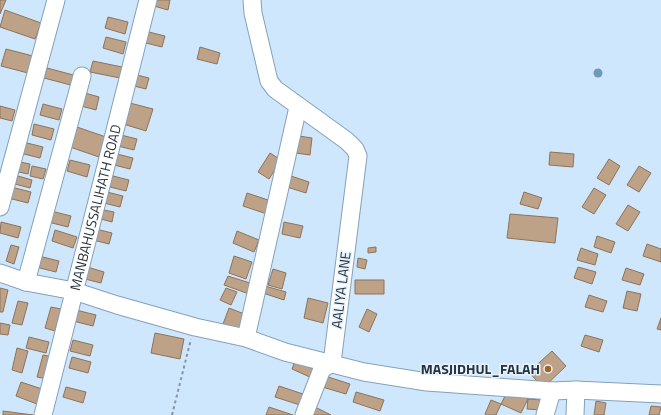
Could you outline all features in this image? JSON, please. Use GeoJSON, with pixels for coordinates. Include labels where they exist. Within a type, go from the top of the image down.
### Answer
{"type":"FeatureCollection","features":[{"type":"Feature","properties":{"kind":"street"},"geometry":{"type":"LineString","coordinates":[[0,207],[56,0]]}},
{"type":"Feature","properties":{"kind":"street","name":"MANBAHUSSALIHATH ROAD"},"geometry":{"type":"LineString","coordinates":[[43,415],[148,0]]}},
{"type":"Feature","properties":{"kind":"street"},"geometry":{"type":"LineString","coordinates":[[246,338],[298,107],[275,89],[269,81],[253,13],[252,0]]}},
{"type":"Feature","properties":{"kind":"street"},"geometry":{"type":"LineString","coordinates":[[26,282],[82,76]]}},
{"type":"Feature","properties":{"kind":"street","name":"AALIYA LANE"},"geometry":{"type":"LineString","coordinates":[[298,107],[347,141],[355,149],[358,156],[332,363]]}},
{"type":"Feature","properties":{"kind":"street"},"geometry":{"type":"LineString","coordinates":[[0,273],[26,282],[74,291],[195,327],[246,338],[285,352],[364,372],[427,382],[552,391],[576,390],[661,394]]}},
{"type":"Feature","properties":{"kind":"street"},"geometry":{"type":"LineString","coordinates":[[304,415],[322,369],[332,363]]}},
{"type":"Feature","properties":{"kind":"street"},"geometry":{"type":"LineString","coordinates":[[575,415],[576,390]]}},
{"type":"Feature","properties":{"kind":"street"},"geometry":{"type":"LineString","coordinates":[[546,415],[552,391]]}},
{"type":"Feature","properties":{"kind":"path"},"geometry":{"type":"LineString","coordinates":[[172,415],[195,327]]}},
{"type":"Feature","properties":{"kind":"building"},"geometry":{"type":"Polygon","coordinates":[[[0,0],[6,0],[0,14],[0,0]]]}},
{"type":"Feature","properties":{"kind":"building"},"geometry":{"type":"Polygon","coordinates":[[[156,0],[170,0],[168,10],[154,6],[156,0]]]}},
{"type":"Feature","properties":{"kind":"building"},"geometry":{"type":"Polygon","coordinates":[[[5,10],[41,23],[35,39],[0,27],[5,10]]]}},
{"type":"Feature","properties":{"kind":"building"},"geometry":{"type":"Polygon","coordinates":[[[108,17],[128,22],[125,34],[105,28],[108,17]]]}},
{"type":"Feature","properties":{"kind":"building"},"geometry":{"type":"Polygon","coordinates":[[[145,31],[165,36],[162,47],[142,42],[145,31]]]}},
{"type":"Feature","properties":{"kind":"building"},"geometry":{"type":"Polygon","coordinates":[[[106,37],[126,42],[123,54],[103,48],[106,37]]]}},
{"type":"Feature","properties":{"kind":"building"},"geometry":{"type":"Polygon","coordinates":[[[200,47],[220,53],[217,64],[197,59],[200,47]]]}},
{"type":"Feature","properties":{"kind":"building"},"geometry":{"type":"Polygon","coordinates":[[[6,49],[33,56],[28,73],[1,66],[6,49]]]}},
{"type":"Feature","properties":{"kind":"building"},"geometry":{"type":"Polygon","coordinates":[[[93,61],[122,67],[120,78],[90,72],[93,61]]]}},
{"type":"Feature","properties":{"kind":"building"},"geometry":{"type":"Polygon","coordinates":[[[47,68],[81,77],[78,87],[44,78],[47,68]]]}},
{"type":"Feature","properties":{"kind":"building"},"geometry":{"type":"Polygon","coordinates":[[[129,73],[149,78],[146,89],[126,84],[129,73]]]}},
{"type":"Feature","properties":{"kind":"building"},"geometry":{"type":"Polygon","coordinates":[[[85,93],[99,97],[96,110],[81,106],[85,93]]]}},
{"type":"Feature","properties":{"kind":"building"},"geometry":{"type":"Polygon","coordinates":[[[126,102],[153,109],[146,131],[120,123],[126,102]]]}},
{"type":"Feature","properties":{"kind":"building"},"geometry":{"type":"Polygon","coordinates":[[[43,104],[62,109],[59,120],[40,115],[43,104]]]}},
{"type":"Feature","properties":{"kind":"building"},"geometry":{"type":"Polygon","coordinates":[[[0,106],[15,110],[12,121],[0,118],[0,106]]]}},
{"type":"Feature","properties":{"kind":"building"},"geometry":{"type":"Polygon","coordinates":[[[34,124],[54,129],[51,140],[32,135],[34,124]]]}},
{"type":"Feature","properties":{"kind":"building"},"geometry":{"type":"Polygon","coordinates":[[[74,126],[106,137],[99,157],[67,146],[74,126]]]}},
{"type":"Feature","properties":{"kind":"building"},"geometry":{"type":"Polygon","coordinates":[[[117,134],[137,139],[134,150],[114,145],[117,134]]]}},
{"type":"Feature","properties":{"kind":"building"},"geometry":{"type":"Polygon","coordinates":[[[299,136],[312,138],[310,155],[296,153],[299,136]]]}},
{"type":"Feature","properties":{"kind":"building"},"geometry":{"type":"Polygon","coordinates":[[[23,142],[43,147],[40,158],[20,153],[23,142]]]}},
{"type":"Feature","properties":{"kind":"building"},"geometry":{"type":"Polygon","coordinates":[[[550,152],[574,154],[573,167],[549,165],[550,152]]]}},
{"type":"Feature","properties":{"kind":"building"},"geometry":{"type":"Polygon","coordinates":[[[113,153],[133,158],[130,169],[110,164],[113,153]]]}},
{"type":"Feature","properties":{"kind":"building"},"geometry":{"type":"Polygon","coordinates":[[[270,153],[281,160],[269,179],[258,172],[270,153]]]}},
{"type":"Feature","properties":{"kind":"building"},"geometry":{"type":"Polygon","coordinates":[[[609,159],[620,166],[609,185],[597,178],[609,159]]]}},
{"type":"Feature","properties":{"kind":"building"},"geometry":{"type":"Polygon","coordinates":[[[70,160],[90,165],[87,177],[67,171],[70,160]]]}},
{"type":"Feature","properties":{"kind":"building"},"geometry":{"type":"Polygon","coordinates":[[[15,161],[30,164],[28,174],[14,171],[15,161]]]}},
{"type":"Feature","properties":{"kind":"building"},"geometry":{"type":"Polygon","coordinates":[[[32,166],[46,169],[43,179],[30,176],[32,166]]]}},
{"type":"Feature","properties":{"kind":"building"},"geometry":{"type":"Polygon","coordinates":[[[639,166],[651,173],[639,192],[627,185],[639,166]]]}},
{"type":"Feature","properties":{"kind":"building"},"geometry":{"type":"Polygon","coordinates":[[[109,175],[129,180],[126,191],[106,186],[109,175]]]}},
{"type":"Feature","properties":{"kind":"building"},"geometry":{"type":"Polygon","coordinates":[[[18,176],[32,180],[30,188],[15,184],[18,176]]]}},
{"type":"Feature","properties":{"kind":"building"},"geometry":{"type":"Polygon","coordinates":[[[291,176],[309,182],[306,193],[287,187],[291,176]]]}},
{"type":"Feature","properties":{"kind":"building"},"geometry":{"type":"Polygon","coordinates":[[[11,187],[31,192],[28,203],[8,198],[11,187]]]}},
{"type":"Feature","properties":{"kind":"building"},"geometry":{"type":"Polygon","coordinates":[[[594,188],[606,195],[594,214],[582,207],[594,188]]]}},
{"type":"Feature","properties":{"kind":"building"},"geometry":{"type":"Polygon","coordinates":[[[103,191],[123,196],[120,207],[100,202],[103,191]]]}},
{"type":"Feature","properties":{"kind":"building"},"geometry":{"type":"Polygon","coordinates":[[[524,192],[542,198],[538,209],[520,204],[524,192]]]}},
{"type":"Feature","properties":{"kind":"building"},"geometry":{"type":"Polygon","coordinates":[[[247,193],[274,202],[270,215],[243,206],[247,193]]]}},
{"type":"Feature","properties":{"kind":"building"},"geometry":{"type":"Polygon","coordinates":[[[628,205],[640,212],[628,231],[616,224],[628,205]]]}},
{"type":"Feature","properties":{"kind":"building"},"geometry":{"type":"Polygon","coordinates":[[[98,209],[114,212],[112,222],[97,218],[98,209]]]}},
{"type":"Feature","properties":{"kind":"building"},"geometry":{"type":"Polygon","coordinates":[[[51,211],[71,216],[68,227],[48,222],[51,211]]]}},
{"type":"Feature","properties":{"kind":"building"},"geometry":{"type":"Polygon","coordinates":[[[510,214],[558,218],[555,243],[507,238],[510,214]]]}},
{"type":"Feature","properties":{"kind":"building"},"geometry":{"type":"Polygon","coordinates":[[[1,222],[21,227],[18,238],[0,233],[1,222]]]}},
{"type":"Feature","properties":{"kind":"building"},"geometry":{"type":"Polygon","coordinates":[[[284,222],[303,226],[300,238],[282,234],[284,222]]]}},
{"type":"Feature","properties":{"kind":"building"},"geometry":{"type":"Polygon","coordinates":[[[92,228],[112,233],[109,244],[89,239],[92,228]]]}},
{"type":"Feature","properties":{"kind":"building"},"geometry":{"type":"Polygon","coordinates":[[[55,230],[77,237],[73,248],[52,241],[55,230]]]}},
{"type":"Feature","properties":{"kind":"building"},"geometry":{"type":"Polygon","coordinates":[[[237,231],[259,240],[254,252],[233,243],[237,231]]]}},
{"type":"Feature","properties":{"kind":"building"},"geometry":{"type":"Polygon","coordinates":[[[597,236],[615,242],[611,253],[594,247],[597,236]]]}},
{"type":"Feature","properties":{"kind":"building"},"geometry":{"type":"Polygon","coordinates":[[[647,244],[661,249],[661,262],[643,256],[647,244]]]}},
{"type":"Feature","properties":{"kind":"building"},"geometry":{"type":"Polygon","coordinates":[[[11,245],[19,247],[14,264],[6,261],[11,245]]]}},
{"type":"Feature","properties":{"kind":"building"},"geometry":{"type":"Polygon","coordinates":[[[376,247],[376,252],[368,253],[368,248],[376,247]]]}},
{"type":"Feature","properties":{"kind":"building"},"geometry":{"type":"Polygon","coordinates":[[[581,248],[598,254],[595,265],[577,260],[581,248]]]}},
{"type":"Feature","properties":{"kind":"building"},"geometry":{"type":"Polygon","coordinates":[[[39,256],[59,261],[56,272],[36,267],[39,256]]]}},
{"type":"Feature","properties":{"kind":"building"},"geometry":{"type":"Polygon","coordinates":[[[234,256],[252,262],[246,279],[229,273],[234,256]]]}},
{"type":"Feature","properties":{"kind":"building"},"geometry":{"type":"Polygon","coordinates":[[[358,258],[367,260],[365,269],[357,267],[358,258]]]}},
{"type":"Feature","properties":{"kind":"building"},"geometry":{"type":"Polygon","coordinates":[[[84,266],[104,272],[101,283],[81,278],[84,266]]]}},
{"type":"Feature","properties":{"kind":"building"},"geometry":{"type":"Polygon","coordinates":[[[578,267],[596,272],[592,284],[574,278],[578,267]]]}},
{"type":"Feature","properties":{"kind":"building"},"geometry":{"type":"Polygon","coordinates":[[[626,268],[644,274],[640,285],[622,280],[626,268]]]}},
{"type":"Feature","properties":{"kind":"building"},"geometry":{"type":"Polygon","coordinates":[[[273,269],[286,273],[282,289],[268,285],[273,269]]]}},
{"type":"Feature","properties":{"kind":"building"},"geometry":{"type":"Polygon","coordinates":[[[228,276],[253,284],[249,294],[224,285],[228,276]]]}},
{"type":"Feature","properties":{"kind":"building"},"geometry":{"type":"Polygon","coordinates":[[[355,280],[384,280],[384,294],[355,294],[355,280]]]}},
{"type":"Feature","properties":{"kind":"building"},"geometry":{"type":"Polygon","coordinates":[[[265,286],[286,292],[284,300],[263,293],[265,286]]]}},
{"type":"Feature","properties":{"kind":"building"},"geometry":{"type":"Polygon","coordinates":[[[0,288],[8,290],[3,312],[0,312],[0,288]]]}},
{"type":"Feature","properties":{"kind":"building"},"geometry":{"type":"Polygon","coordinates":[[[226,288],[237,292],[231,305],[220,300],[226,288]]]}},
{"type":"Feature","properties":{"kind":"building"},"geometry":{"type":"Polygon","coordinates":[[[627,291],[641,294],[637,311],[623,308],[627,291]]]}},
{"type":"Feature","properties":{"kind":"building"},"geometry":{"type":"Polygon","coordinates":[[[589,295],[607,301],[603,312],[585,307],[589,295]]]}},
{"type":"Feature","properties":{"kind":"building"},"geometry":{"type":"Polygon","coordinates":[[[308,298],[328,303],[323,323],[304,318],[308,298]]]}},
{"type":"Feature","properties":{"kind":"building"},"geometry":{"type":"Polygon","coordinates":[[[18,301],[28,303],[22,325],[12,323],[18,301]]]}},
{"type":"Feature","properties":{"kind":"building"},"geometry":{"type":"Polygon","coordinates":[[[51,307],[61,309],[55,331],[45,328],[51,307]]]}},
{"type":"Feature","properties":{"kind":"building"},"geometry":{"type":"Polygon","coordinates":[[[229,308],[247,315],[241,331],[223,324],[229,308]]]}},
{"type":"Feature","properties":{"kind":"building"},"geometry":{"type":"Polygon","coordinates":[[[367,309],[377,314],[369,332],[359,327],[367,309]]]}},
{"type":"Feature","properties":{"kind":"building"},"geometry":{"type":"Polygon","coordinates":[[[76,310],[96,315],[93,326],[73,321],[76,310]]]}},
{"type":"Feature","properties":{"kind":"building"},"geometry":{"type":"Polygon","coordinates":[[[661,318],[661,330],[657,329],[661,318]]]}},
{"type":"Feature","properties":{"kind":"building"},"geometry":{"type":"Polygon","coordinates":[[[0,323],[10,325],[8,335],[0,334],[0,323]]]}},
{"type":"Feature","properties":{"kind":"building"},"geometry":{"type":"Polygon","coordinates":[[[155,333],[184,339],[180,359],[151,353],[155,333]]]}},
{"type":"Feature","properties":{"kind":"building"},"geometry":{"type":"Polygon","coordinates":[[[585,335],[603,340],[599,352],[581,346],[585,335]]]}},
{"type":"Feature","properties":{"kind":"building"},"geometry":{"type":"Polygon","coordinates":[[[29,337],[49,342],[46,353],[26,348],[29,337]]]}},
{"type":"Feature","properties":{"kind":"building"},"geometry":{"type":"Polygon","coordinates":[[[73,340],[93,345],[90,356],[70,351],[73,340]]]}},
{"type":"Feature","properties":{"kind":"building"},"geometry":{"type":"Polygon","coordinates":[[[17,348],[28,351],[22,373],[12,370],[17,348]]]}},
{"type":"Feature","properties":{"kind":"building","name":"MASJIDHUL_FALAH"},"geometry":{"type":"Polygon","coordinates":[[[552,351],[566,366],[543,388],[529,372],[552,351]]]}},
{"type":"Feature","properties":{"kind":"building"},"geometry":{"type":"Polygon","coordinates":[[[43,355],[53,357],[47,379],[37,377],[43,355]]]}},
{"type":"Feature","properties":{"kind":"building"},"geometry":{"type":"Polygon","coordinates":[[[72,357],[91,362],[88,373],[69,368],[72,357]]]}},
{"type":"Feature","properties":{"kind":"building"},"geometry":{"type":"Polygon","coordinates":[[[295,361],[316,370],[312,378],[292,369],[295,361]]]}},
{"type":"Feature","properties":{"kind":"building"},"geometry":{"type":"Polygon","coordinates":[[[322,375],[350,384],[346,394],[319,386],[322,375]]]}},
{"type":"Feature","properties":{"kind":"building"},"geometry":{"type":"Polygon","coordinates":[[[21,382],[42,389],[37,404],[16,396],[21,382]]]}},
{"type":"Feature","properties":{"kind":"building"},"geometry":{"type":"Polygon","coordinates":[[[279,386],[306,395],[303,406],[275,397],[279,386]]]}},
{"type":"Feature","properties":{"kind":"building"},"geometry":{"type":"Polygon","coordinates":[[[66,387],[86,392],[83,403],[63,397],[66,387]]]}},
{"type":"Feature","properties":{"kind":"building"},"geometry":{"type":"Polygon","coordinates":[[[508,390],[528,399],[521,413],[501,404],[508,390]]]}},
{"type":"Feature","properties":{"kind":"building"},"geometry":{"type":"Polygon","coordinates":[[[356,392],[384,400],[380,411],[353,402],[356,392]]]}},
{"type":"Feature","properties":{"kind":"building"},"geometry":{"type":"Polygon","coordinates":[[[528,399],[542,400],[541,410],[527,409],[528,399]]]}},
{"type":"Feature","properties":{"kind":"building"},"geometry":{"type":"Polygon","coordinates":[[[491,400],[501,404],[496,415],[485,414],[491,400]]]}},
{"type":"Feature","properties":{"kind":"building"},"geometry":{"type":"Polygon","coordinates":[[[596,401],[606,403],[604,415],[594,415],[596,401]]]}},
{"type":"Feature","properties":{"kind":"building"},"geometry":{"type":"Polygon","coordinates":[[[651,406],[661,407],[659,415],[649,415],[651,406]]]}},
{"type":"Feature","properties":{"kind":"building"},"geometry":{"type":"Polygon","coordinates":[[[269,407],[293,415],[266,415],[269,407]]]}},
{"type":"Feature","properties":{"kind":"building"},"geometry":{"type":"Polygon","coordinates":[[[315,407],[331,415],[310,415],[315,407]]]}},
{"type":"Feature","properties":{"kind":"building"},"geometry":{"type":"Polygon","coordinates":[[[3,411],[33,415],[3,415],[3,411]]]}},
{"type":"Feature","properties":{"kind":"place","name":"MASJIDHUL_FALAH"},"geometry":{"type":"Point","coordinates":[548,369]}}]}
